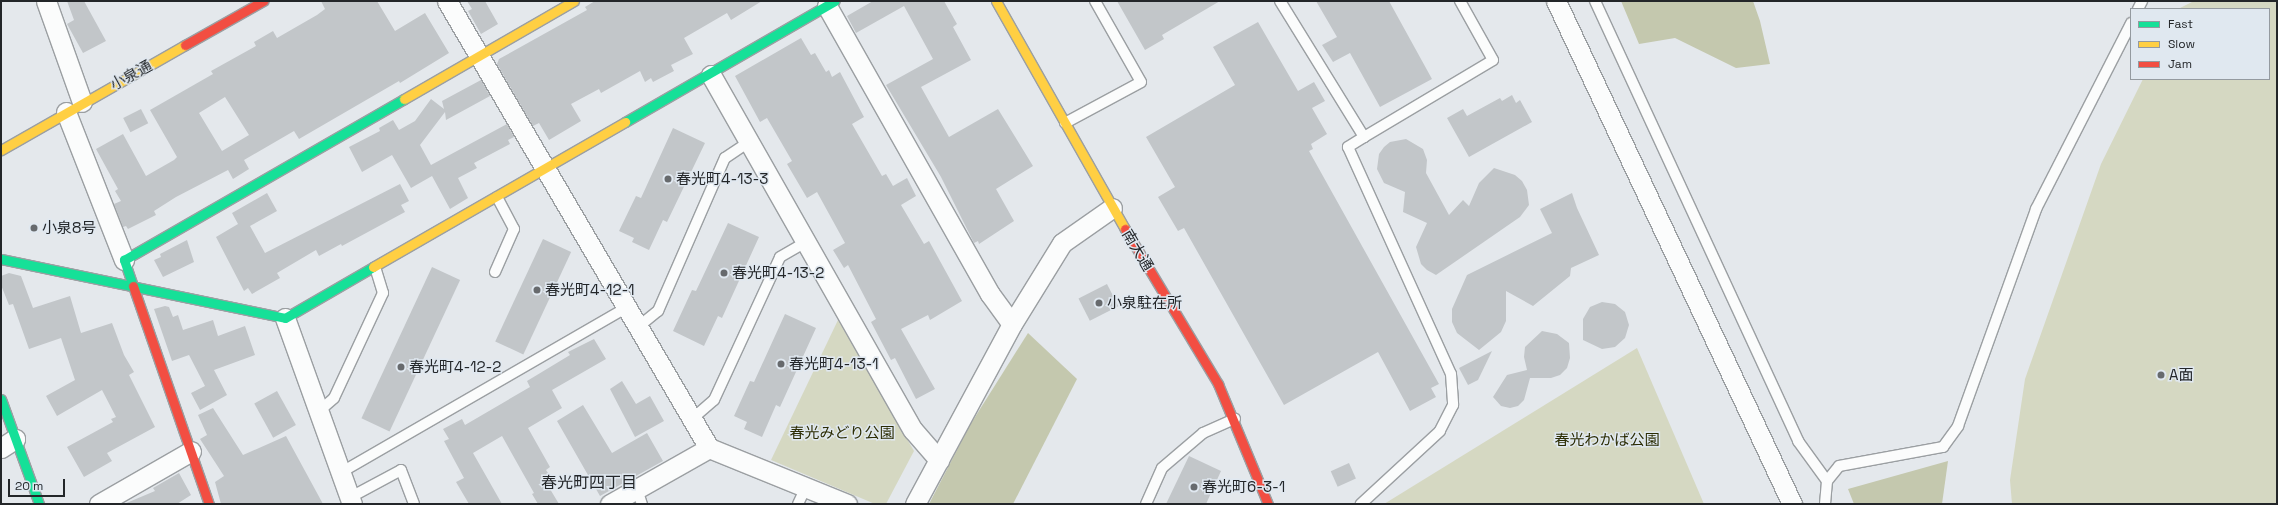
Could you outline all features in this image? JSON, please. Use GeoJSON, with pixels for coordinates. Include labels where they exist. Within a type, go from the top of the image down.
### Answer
{"type":"FeatureCollection","features":[{"type":"Feature","properties":{"kind":"street"},"geometry":{"type":"LineString","coordinates":[[46,1],[82,102]]}},
{"type":"Feature","properties":{"kind":"street","name":"小泉通"},"geometry":{"type":"LineString","coordinates":[[1,150],[82,102],[263,1]]}},
{"type":"Feature","properties":{"kind":"street"},"geometry":{"type":"LineString","coordinates":[[447,1],[544,170],[627,307],[709,448],[802,496],[847,504]]}},
{"type":"Feature","properties":{"kind":"street"},"geometry":{"type":"LineString","coordinates":[[124,260],[574,1]]}},
{"type":"Feature","properties":{"kind":"street","name":"南大通"},"geometry":{"type":"LineString","coordinates":[[996,1],[1112,208],[1218,384],[1235,419],[1268,504]]}},
{"type":"Feature","properties":{"kind":"street"},"geometry":{"type":"LineString","coordinates":[[1556,1],[1792,504]]}},
{"type":"Feature","properties":{"kind":"street"},"geometry":{"type":"LineString","coordinates":[[1,259],[285,318],[711,75],[831,3],[990,294],[1012,324]]}},
{"type":"Feature","properties":{"kind":"street"},"geometry":{"type":"LineString","coordinates":[[711,75],[913,430],[939,460]]}},
{"type":"Feature","properties":{"kind":"street"},"geometry":{"type":"LineString","coordinates":[[66,112],[124,260],[131,285],[209,504]]}},
{"type":"Feature","properties":{"kind":"street"},"geometry":{"type":"LineString","coordinates":[[915,504],[1012,324],[1062,243],[1112,208]]}},
{"type":"Feature","properties":{"kind":"street"},"geometry":{"type":"LineString","coordinates":[[285,318],[350,501]]}},
{"type":"Feature","properties":{"kind":"street"},"geometry":{"type":"LineString","coordinates":[[1,399],[8,444],[39,504]]}},
{"type":"Feature","properties":{"kind":"street"},"geometry":{"type":"LineString","coordinates":[[610,504],[640,496],[709,448]]}},
{"type":"Feature","properties":{"kind":"street"},"geometry":{"type":"LineString","coordinates":[[100,504],[191,451]]}},
{"type":"Feature","properties":{"kind":"lane"},"geometry":{"type":"LineString","coordinates":[[1065,123],[1141,82],[1095,1]]}},
{"type":"Feature","properties":{"kind":"lane"},"geometry":{"type":"LineString","coordinates":[[1280,1],[1364,137]]}},
{"type":"Feature","properties":{"kind":"lane"},"geometry":{"type":"LineString","coordinates":[[1361,504],[1440,430],[1453,405],[1451,374],[1348,147],[1493,60],[1460,1]]}},
{"type":"Feature","properties":{"kind":"lane"},"geometry":{"type":"LineString","coordinates":[[1595,1],[1798,441],[1827,481]]}},
{"type":"Feature","properties":{"kind":"lane"},"geometry":{"type":"LineString","coordinates":[[1825,504],[1827,481],[1839,466],[1942,447],[1958,426],[2036,209],[2130,25]]}},
{"type":"Feature","properties":{"kind":"lane"},"geometry":{"type":"LineString","coordinates":[[638,327],[658,311],[725,158],[749,142]]}},
{"type":"Feature","properties":{"kind":"lane"},"geometry":{"type":"LineString","coordinates":[[495,272],[514,229],[497,197]]}},
{"type":"Feature","properties":{"kind":"lane"},"geometry":{"type":"LineString","coordinates":[[692,418],[714,400],[780,257],[806,242]]}},
{"type":"Feature","properties":{"kind":"lane"},"geometry":{"type":"LineString","coordinates":[[318,412],[334,398],[383,293],[375,267]]}},
{"type":"Feature","properties":{"kind":"lane"},"geometry":{"type":"LineString","coordinates":[[340,473],[627,307]]}},
{"type":"Feature","properties":{"kind":"lane"},"geometry":{"type":"LineString","coordinates":[[1146,504],[1162,468],[1203,434],[1235,419]]}},
{"type":"Feature","properties":{"kind":"lane"},"geometry":{"type":"LineString","coordinates":[[350,501],[401,470],[414,504]]}},
{"type":"Feature","properties":{"kind":"green space"},"geometry":{"type":"Polygon","coordinates":[[[1621,1],[1753,1],[1760,21],[1770,64],[1736,68],[1675,38],[1639,44],[1621,1]]]}},
{"type":"Feature","properties":{"kind":"green space"},"geometry":{"type":"Polygon","coordinates":[[[2194,1],[2277,1],[2277,504],[2012,504],[2010,480],[2025,379],[2101,164],[2143,80],[2270,80],[2270,8],[2180,8],[2194,1]]]}},
{"type":"Feature","properties":{"kind":"green space","name":"春光みどり公園"},"geometry":{"type":"Polygon","coordinates":[[[838,320],[914,451],[886,504],[875,504],[771,460],[838,320]]]}},
{"type":"Feature","properties":{"kind":"green space"},"geometry":{"type":"Polygon","coordinates":[[[1028,333],[1077,379],[1013,504],[929,504],[970,425],[1028,333]]]}},
{"type":"Feature","properties":{"kind":"green space","name":"春光わかば公園"},"geometry":{"type":"Polygon","coordinates":[[[1637,348],[1704,504],[1384,504],[1637,348]]]}},
{"type":"Feature","properties":{"kind":"green space"},"geometry":{"type":"Polygon","coordinates":[[[1948,461],[1942,504],[1854,504],[1848,489],[1948,461]]]}},
{"type":"Feature","properties":{"kind":"building"},"geometry":{"type":"Polygon","coordinates":[[[67,1],[84,1],[106,41],[83,53],[67,24],[74,20],[67,1]]]}},
{"type":"Feature","properties":{"kind":"building"},"geometry":{"type":"Polygon","coordinates":[[[321,1],[377,1],[395,31],[425,13],[449,53],[400,83],[399,81],[299,139],[294,131],[244,160],[249,169],[233,179],[228,170],[176,197],[154,211],[156,215],[128,229],[126,226],[123,227],[114,204],[121,201],[115,191],[118,189],[96,149],[123,134],[146,176],[174,160],[177,157],[150,110],[213,74],[211,71],[256,46],[254,42],[273,31],[277,38],[325,9],[321,1]],[[225,97],[199,113],[222,151],[249,135],[225,97]]]}},
{"type":"Feature","properties":{"kind":"building"},"geometry":{"type":"Polygon","coordinates":[[[467,1],[485,1],[498,24],[481,34],[468,11],[472,9],[467,1]]]}},
{"type":"Feature","properties":{"kind":"building"},"geometry":{"type":"Polygon","coordinates":[[[595,1],[762,1],[731,20],[727,13],[684,38],[693,54],[671,65],[674,71],[653,82],[651,78],[645,82],[640,71],[601,93],[599,89],[571,104],[581,121],[549,140],[539,123],[533,126],[497,64],[499,59],[587,10],[585,7],[595,1]]]}},
{"type":"Feature","properties":{"kind":"building"},"geometry":{"type":"Polygon","coordinates":[[[873,1],[944,1],[957,24],[953,27],[971,60],[921,87],[949,137],[998,109],[1033,166],[996,189],[1014,221],[979,244],[978,241],[974,243],[941,177],[886,85],[933,59],[904,6],[856,33],[847,16],[873,1]]]}},
{"type":"Feature","properties":{"kind":"building"},"geometry":{"type":"Polygon","coordinates":[[[1117,1],[1220,1],[1162,35],[1164,39],[1145,50],[1117,1]]]}},
{"type":"Feature","properties":{"kind":"building"},"geometry":{"type":"Polygon","coordinates":[[[1316,1],[1389,1],[1432,79],[1380,107],[1350,53],[1333,62],[1322,45],[1337,37],[1316,1]]]}},
{"type":"Feature","properties":{"kind":"building"},"geometry":{"type":"Polygon","coordinates":[[[1258,22],[1298,91],[1314,82],[1325,101],[1312,108],[1327,134],[1311,144],[1313,149],[1309,151],[1439,384],[1431,388],[1436,397],[1410,411],[1378,352],[1284,405],[1184,228],[1178,231],[1158,197],[1175,187],[1146,137],[1235,85],[1213,47],[1258,22]]]}},
{"type":"Feature","properties":{"kind":"building"},"geometry":{"type":"Polygon","coordinates":[[[801,38],[811,55],[815,53],[826,72],[829,70],[832,77],[840,72],[864,117],[852,124],[882,176],[886,174],[893,186],[907,178],[916,196],[901,205],[924,244],[929,241],[962,301],[930,320],[928,315],[901,329],[935,389],[916,399],[895,358],[891,360],[871,322],[876,319],[848,265],[844,268],[833,250],[845,243],[817,192],[807,198],[787,164],[792,161],[767,118],[760,122],[735,76],[801,38]]]}},
{"type":"Feature","properties":{"kind":"building"},"geometry":{"type":"Polygon","coordinates":[[[481,80],[490,96],[446,120],[445,112],[420,145],[431,165],[507,124],[514,137],[508,140],[510,144],[474,163],[477,168],[458,178],[468,198],[450,209],[432,176],[411,188],[392,155],[362,172],[349,147],[380,131],[379,128],[393,120],[399,130],[415,121],[431,99],[444,109],[442,101],[481,80]]]}},
{"type":"Feature","properties":{"kind":"building"},"geometry":{"type":"Polygon","coordinates":[[[1512,95],[1516,103],[1520,100],[1532,122],[1469,157],[1447,118],[1463,109],[1467,116],[1500,98],[1502,101],[1512,95]]]}},
{"type":"Feature","properties":{"kind":"building"},"geometry":{"type":"Polygon","coordinates":[[[141,109],[148,123],[130,132],[123,118],[141,109]]]}},
{"type":"Feature","properties":{"kind":"building","name":"春光町4-13-3"},"geometry":{"type":"Polygon","coordinates":[[[673,128],[705,143],[667,222],[663,220],[649,250],[632,242],[634,238],[619,231],[636,196],[641,198],[673,128]]]}},
{"type":"Feature","properties":{"kind":"building"},"geometry":{"type":"Polygon","coordinates":[[[1406,139],[1423,149],[1427,160],[1426,173],[1449,215],[1463,200],[1469,206],[1479,183],[1494,168],[1515,175],[1522,181],[1527,190],[1529,205],[1520,217],[1436,275],[1427,270],[1421,264],[1416,247],[1427,223],[1403,212],[1405,192],[1384,183],[1377,169],[1379,154],[1384,147],[1390,142],[1406,139]]]}},
{"type":"Feature","properties":{"kind":"building"},"geometry":{"type":"Polygon","coordinates":[[[400,184],[409,201],[401,205],[405,212],[342,246],[341,244],[319,256],[316,250],[277,273],[280,278],[252,294],[248,288],[244,291],[216,237],[238,224],[232,213],[267,193],[277,211],[250,226],[265,253],[400,184]]]}},
{"type":"Feature","properties":{"kind":"building"},"geometry":{"type":"Polygon","coordinates":[[[1572,193],[1577,208],[1599,255],[1571,268],[1570,276],[1533,306],[1506,291],[1506,321],[1501,332],[1479,350],[1457,333],[1452,322],[1452,309],[1467,275],[1552,233],[1540,209],[1572,193]]]}},
{"type":"Feature","properties":{"kind":"building","name":"春光町4-13-2"},"geometry":{"type":"Polygon","coordinates":[[[728,223],[759,237],[722,318],[718,316],[704,346],[673,331],[692,290],[696,291],[728,223]]]}},
{"type":"Feature","properties":{"kind":"building","name":"春光町4-12-1"},"geometry":{"type":"Polygon","coordinates":[[[543,239],[571,252],[523,355],[495,341],[543,239]]]}},
{"type":"Feature","properties":{"kind":"building"},"geometry":{"type":"Polygon","coordinates":[[[187,240],[194,262],[163,277],[154,260],[161,257],[160,254],[187,240]]]}},
{"type":"Feature","properties":{"kind":"building","name":"春光町4-12-2"},"geometry":{"type":"Polygon","coordinates":[[[432,267],[460,280],[390,431],[361,418],[432,267]]]}},
{"type":"Feature","properties":{"kind":"building"},"geometry":{"type":"Polygon","coordinates":[[[9,273],[21,276],[33,308],[70,296],[81,333],[112,323],[124,355],[134,372],[129,375],[155,427],[107,453],[112,461],[84,477],[67,447],[113,422],[111,419],[116,417],[102,390],[57,416],[46,396],[75,380],[61,338],[29,349],[13,304],[9,305],[1,285],[1,276],[9,273]]]}},
{"type":"Feature","properties":{"kind":"building","name":"小泉駐在所"},"geometry":{"type":"Polygon","coordinates":[[[1107,284],[1118,306],[1090,321],[1078,299],[1107,284]]]}},
{"type":"Feature","properties":{"kind":"building"},"geometry":{"type":"Polygon","coordinates":[[[1602,302],[1615,304],[1625,312],[1629,325],[1625,338],[1615,347],[1602,349],[1583,340],[1583,319],[1590,307],[1602,302]]]}},
{"type":"Feature","properties":{"kind":"building"},"geometry":{"type":"Polygon","coordinates":[[[165,306],[169,307],[173,317],[178,315],[183,330],[213,320],[218,336],[245,326],[255,355],[214,370],[227,395],[200,410],[191,393],[205,386],[189,355],[172,361],[154,309],[165,306]]]}},
{"type":"Feature","properties":{"kind":"building","name":"春光町4-13-1"},"geometry":{"type":"Polygon","coordinates":[[[785,314],[816,328],[780,407],[776,405],[762,437],[744,429],[747,422],[734,416],[750,381],[754,382],[785,314]]]}},
{"type":"Feature","properties":{"kind":"building"},"geometry":{"type":"Polygon","coordinates":[[[1542,331],[1557,334],[1569,343],[1570,358],[1567,368],[1560,375],[1551,378],[1530,378],[1524,400],[1518,406],[1510,408],[1501,406],[1493,397],[1507,375],[1527,370],[1524,357],[1525,347],[1542,331]]]}},
{"type":"Feature","properties":{"kind":"building"},"geometry":{"type":"Polygon","coordinates":[[[594,339],[606,359],[552,390],[562,408],[528,428],[550,467],[546,470],[550,476],[544,479],[559,504],[538,504],[532,494],[534,493],[502,436],[473,453],[502,504],[469,504],[456,482],[464,478],[444,441],[449,439],[443,429],[462,419],[465,425],[530,387],[527,381],[570,355],[568,352],[594,339]]]}},
{"type":"Feature","properties":{"kind":"building"},"geometry":{"type":"Polygon","coordinates":[[[1492,351],[1478,380],[1468,385],[1459,368],[1492,351]]]}},
{"type":"Feature","properties":{"kind":"building"},"geometry":{"type":"Polygon","coordinates":[[[622,381],[636,404],[650,396],[664,421],[635,437],[610,389],[622,381]]]}},
{"type":"Feature","properties":{"kind":"building"},"geometry":{"type":"Polygon","coordinates":[[[277,391],[296,425],[273,438],[254,404],[277,391]]]}},
{"type":"Feature","properties":{"kind":"building"},"geometry":{"type":"Polygon","coordinates":[[[583,405],[612,453],[647,433],[663,461],[600,496],[557,421],[583,405]]]}},
{"type":"Feature","properties":{"kind":"building"},"geometry":{"type":"Polygon","coordinates":[[[213,408],[243,455],[286,436],[323,504],[221,504],[215,482],[224,476],[200,439],[207,435],[198,415],[213,408]]]}},
{"type":"Feature","properties":{"kind":"building","name":"春光町6-3-1"},"geometry":{"type":"Polygon","coordinates":[[[1189,456],[1221,471],[1206,504],[1166,504],[1189,456]]]}},
{"type":"Feature","properties":{"kind":"building"},"geometry":{"type":"Polygon","coordinates":[[[1349,463],[1356,479],[1338,487],[1331,471],[1349,463]]]}},
{"type":"Feature","properties":{"kind":"building"},"geometry":{"type":"Polygon","coordinates":[[[179,473],[191,495],[177,504],[124,504],[155,491],[153,488],[179,473]]]}},
{"type":"Feature","properties":{"kind":"traffic: fast"},"geometry":{"type":"LineString","coordinates":[[625,122],[835,1]]}},
{"type":"Feature","properties":{"kind":"traffic: fast"},"geometry":{"type":"LineString","coordinates":[[133,286],[124,260],[404,99]]}},
{"type":"Feature","properties":{"kind":"traffic: fast"},"geometry":{"type":"LineString","coordinates":[[1,259],[285,318],[373,267]]}},
{"type":"Feature","properties":{"kind":"traffic: fast"},"geometry":{"type":"LineString","coordinates":[[1,399],[39,504]]}},
{"type":"Feature","properties":{"kind":"traffic: slow"},"geometry":{"type":"LineString","coordinates":[[404,99],[574,1]]}},
{"type":"Feature","properties":{"kind":"traffic: slow"},"geometry":{"type":"LineString","coordinates":[[996,1],[1125,229]]}},
{"type":"Feature","properties":{"kind":"traffic: slow"},"geometry":{"type":"LineString","coordinates":[[1,150],[185,45]]}},
{"type":"Feature","properties":{"kind":"traffic: slow"},"geometry":{"type":"LineString","coordinates":[[373,267],[625,122]]}},
{"type":"Feature","properties":{"kind":"traffic: jam"},"geometry":{"type":"LineString","coordinates":[[185,45],[263,1]]}},
{"type":"Feature","properties":{"kind":"traffic: jam"},"geometry":{"type":"LineString","coordinates":[[1125,229],[1218,384],[1268,504]]}},
{"type":"Feature","properties":{"kind":"traffic: jam"},"geometry":{"type":"LineString","coordinates":[[133,286],[209,504]]}},
{"type":"Feature","properties":{"kind":"place","name":"春光町4-13-3"},"geometry":{"type":"Point","coordinates":[668,179]}},
{"type":"Feature","properties":{"kind":"place","name":"小泉8号"},"geometry":{"type":"Point","coordinates":[34,228]}},
{"type":"Feature","properties":{"kind":"place","name":"春光町4-13-2"},"geometry":{"type":"Point","coordinates":[724,273]}},
{"type":"Feature","properties":{"kind":"place","name":"春光町4-12-1"},"geometry":{"type":"Point","coordinates":[537,290]}},
{"type":"Feature","properties":{"kind":"place","name":"小泉駐在所"},"geometry":{"type":"Point","coordinates":[1099,303]}},
{"type":"Feature","properties":{"kind":"place","name":"春光町4-13-1"},"geometry":{"type":"Point","coordinates":[781,364]}},
{"type":"Feature","properties":{"kind":"place","name":"春光町4-12-2"},"geometry":{"type":"Point","coordinates":[401,367]}},
{"type":"Feature","properties":{"kind":"place","name":"A面"},"geometry":{"type":"Point","coordinates":[2161,375]}},
{"type":"Feature","properties":{"kind":"place","name":"春光町6-3-1"},"geometry":{"type":"Point","coordinates":[1194,487]}},
{"type":"Feature","properties":{"kind":"district","name":"春光町四丁目"},"geometry":{"type":"Point","coordinates":[589,483]}}]}
